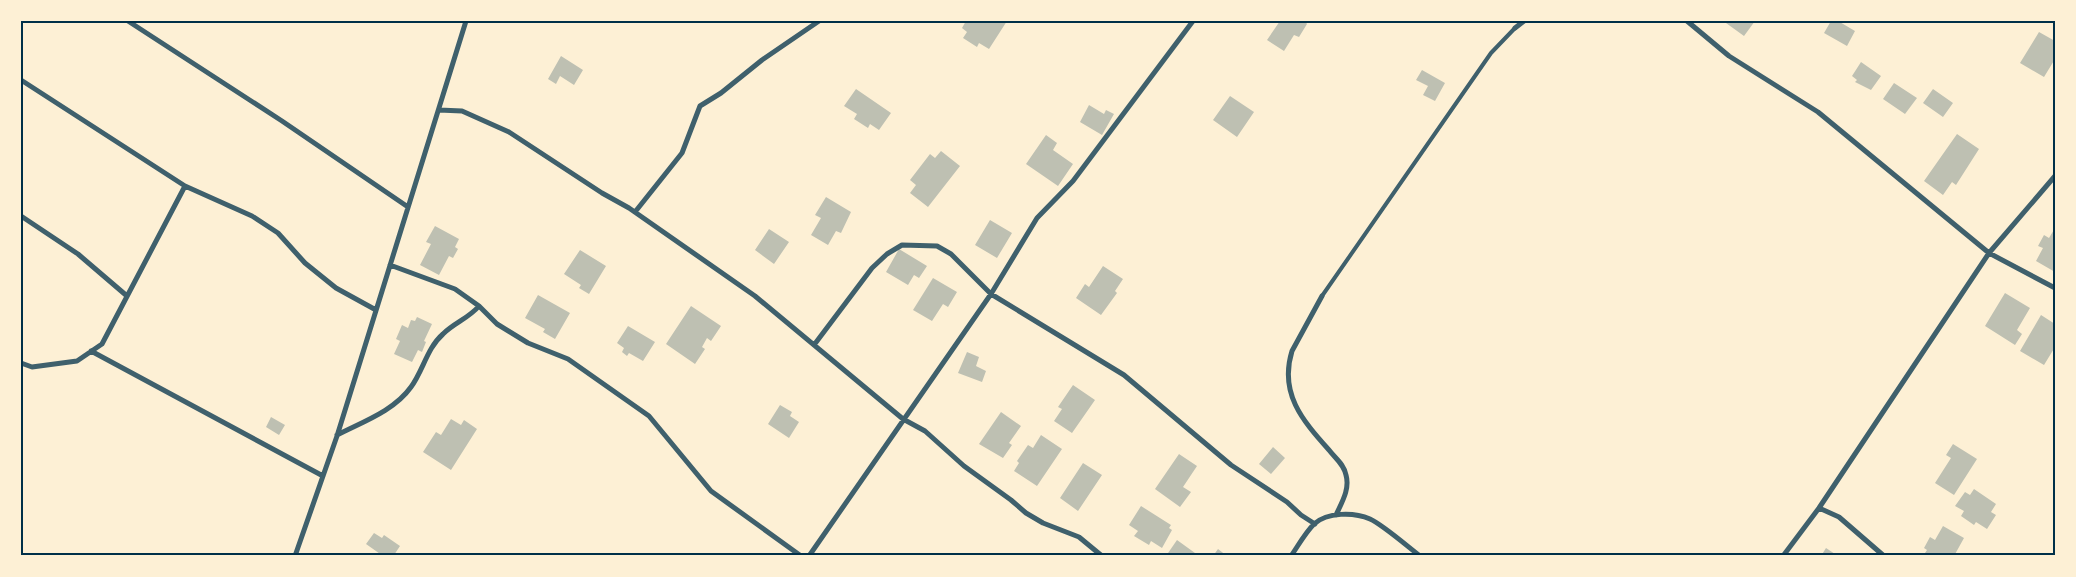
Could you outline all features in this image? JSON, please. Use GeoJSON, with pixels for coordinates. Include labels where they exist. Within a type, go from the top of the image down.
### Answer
{"type":"FeatureCollection","features":[{"type":"Feature","properties":{"kind":"street"},"geometry":{"type":"LineString","coordinates":[[128,21],[282,121],[408,207]]}},
{"type":"Feature","properties":{"kind":"street"},"geometry":{"type":"LineString","coordinates":[[295,556],[337,436],[466,21]]}},
{"type":"Feature","properties":{"kind":"street"},"geometry":{"type":"LineString","coordinates":[[635,212],[682,153],[700,106],[721,93],[762,60],[819,21]]}},
{"type":"Feature","properties":{"kind":"street"},"geometry":{"type":"LineString","coordinates":[[809,556],[991,294],[1037,218],[1073,181],[1193,21]]}},
{"type":"Feature","properties":{"kind":"street"},"geometry":{"type":"LineString","coordinates":[[1515,28],[1524,21]]}},
{"type":"Feature","properties":{"kind":"street"},"geometry":{"type":"LineString","coordinates":[[1687,21],[1730,56],[1818,112],[1988,253],[2055,288]]}},
{"type":"Feature","properties":{"kind":"street"},"geometry":{"type":"LineString","coordinates":[[21,80],[185,186],[252,216],[278,233],[305,263],[336,288],[376,310]]}},
{"type":"Feature","properties":{"kind":"street"},"geometry":{"type":"LineString","coordinates":[[438,110],[462,111],[509,132],[602,193],[635,212],[755,296],[903,419],[925,430],[964,466],[1026,513],[1043,523],[1079,537],[1102,556]]}},
{"type":"Feature","properties":{"kind":"street"},"geometry":{"type":"LineString","coordinates":[[1783,556],[1819,508],[1988,253],[2055,176]]}},
{"type":"Feature","properties":{"kind":"street"},"geometry":{"type":"LineString","coordinates":[[21,363],[32,367],[77,361],[102,344],[185,186]]}},
{"type":"Feature","properties":{"kind":"street"},"geometry":{"type":"LineString","coordinates":[[21,216],[78,254],[127,296]]}},
{"type":"Feature","properties":{"kind":"street"},"geometry":{"type":"LineString","coordinates":[[814,345],[872,268],[887,254],[902,245],[937,246],[951,254],[991,294],[1124,375],[1231,465],[1315,524]]}},
{"type":"Feature","properties":{"kind":"street"},"geometry":{"type":"LineString","coordinates":[[390,265],[455,289],[479,306],[497,324],[528,343],[568,359],[650,416],[711,491],[801,556]]}},
{"type":"Feature","properties":{"kind":"street"},"geometry":{"type":"LineString","coordinates":[[1322,296],[1292,352],[1289,361],[1288,381],[1291,396],[1298,410],[1344,469],[1347,482],[1346,490],[1336,515]]}},
{"type":"Feature","properties":{"kind":"street"},"geometry":{"type":"LineString","coordinates":[[337,436],[387,409],[401,398],[411,387],[431,349],[442,335],[473,313],[479,306]]}},
{"type":"Feature","properties":{"kind":"street"},"geometry":{"type":"LineString","coordinates":[[91,352],[323,476]]}},
{"type":"Feature","properties":{"kind":"street"},"geometry":{"type":"LineString","coordinates":[[1819,508],[1839,517],[1884,556]]}},
{"type":"Feature","properties":{"kind":"street"},"geometry":{"type":"LineString","coordinates":[[1291,556],[1315,524],[1324,518],[1336,515],[1355,515],[1370,519],[1420,556]]}},
{"type":"Feature","properties":{"kind":"lane"},"geometry":{"type":"LineString","coordinates":[[1322,296],[1491,53],[1515,28]]}},
{"type":"Feature","properties":{"kind":"building"},"geometry":{"type":"Polygon","coordinates":[[[966,21],[1007,21],[989,49],[979,43],[977,47],[963,38],[967,32],[962,28],[966,21]]]}},
{"type":"Feature","properties":{"kind":"building"},"geometry":{"type":"Polygon","coordinates":[[[1280,21],[1305,21],[1307,24],[1299,37],[1294,35],[1284,51],[1267,40],[1280,21]]]}},
{"type":"Feature","properties":{"kind":"building"},"geometry":{"type":"Polygon","coordinates":[[[1727,21],[1755,21],[1744,36],[1726,23],[1727,21]]]}},
{"type":"Feature","properties":{"kind":"building"},"geometry":{"type":"Polygon","coordinates":[[[1831,21],[1838,21],[1855,31],[1847,46],[1824,33],[1831,21]]]}},
{"type":"Feature","properties":{"kind":"building"},"geometry":{"type":"Polygon","coordinates":[[[2039,32],[2055,41],[2055,59],[2044,77],[2020,63],[2039,32]]]}},
{"type":"Feature","properties":{"kind":"building"},"geometry":{"type":"Polygon","coordinates":[[[561,56],[583,70],[574,85],[560,76],[556,84],[548,79],[561,56]]]}},
{"type":"Feature","properties":{"kind":"building"},"geometry":{"type":"Polygon","coordinates":[[[1861,62],[1881,76],[1871,90],[1855,82],[1857,80],[1852,76],[1861,62]]]}},
{"type":"Feature","properties":{"kind":"building"},"geometry":{"type":"Polygon","coordinates":[[[1422,70],[1445,83],[1435,101],[1423,95],[1428,86],[1416,80],[1422,70]]]}},
{"type":"Feature","properties":{"kind":"building"},"geometry":{"type":"Polygon","coordinates":[[[1894,83],[1917,98],[1905,114],[1883,99],[1894,83]]]}},
{"type":"Feature","properties":{"kind":"building"},"geometry":{"type":"Polygon","coordinates":[[[856,89],[891,113],[879,130],[870,124],[868,128],[854,119],[857,114],[844,106],[856,89]]]}},
{"type":"Feature","properties":{"kind":"building"},"geometry":{"type":"Polygon","coordinates":[[[1933,89],[1953,103],[1943,117],[1923,103],[1933,89]]]}},
{"type":"Feature","properties":{"kind":"building"},"geometry":{"type":"Polygon","coordinates":[[[1230,96],[1254,112],[1237,137],[1213,120],[1230,96]]]}},
{"type":"Feature","properties":{"kind":"building"},"geometry":{"type":"Polygon","coordinates":[[[1089,105],[1104,114],[1106,110],[1114,114],[1102,135],[1080,122],[1089,105]]]}},
{"type":"Feature","properties":{"kind":"building"},"geometry":{"type":"Polygon","coordinates":[[[1957,134],[1979,149],[1956,185],[1952,182],[1943,195],[1924,181],[1957,134]]]}},
{"type":"Feature","properties":{"kind":"building"},"geometry":{"type":"Polygon","coordinates":[[[1046,135],[1057,143],[1053,150],[1073,164],[1058,186],[1026,164],[1046,135]]]}},
{"type":"Feature","properties":{"kind":"building"},"geometry":{"type":"Polygon","coordinates":[[[941,151],[960,166],[928,207],[910,193],[916,185],[910,180],[930,154],[935,158],[941,151]]]}},
{"type":"Feature","properties":{"kind":"building"},"geometry":{"type":"Polygon","coordinates":[[[826,197],[851,212],[841,233],[836,231],[828,245],[811,235],[821,218],[815,215],[826,197]]]}},
{"type":"Feature","properties":{"kind":"building"},"geometry":{"type":"Polygon","coordinates":[[[990,220],[1012,233],[997,258],[975,245],[990,220]]]}},
{"type":"Feature","properties":{"kind":"building"},"geometry":{"type":"Polygon","coordinates":[[[435,226],[459,239],[455,247],[458,249],[453,258],[449,256],[439,275],[420,265],[431,244],[426,242],[435,226]]]}},
{"type":"Feature","properties":{"kind":"building"},"geometry":{"type":"Polygon","coordinates":[[[2055,228],[2055,272],[2036,261],[2043,248],[2038,246],[2044,235],[2049,238],[2055,228]]]}},
{"type":"Feature","properties":{"kind":"building"},"geometry":{"type":"Polygon","coordinates":[[[769,229],[789,242],[774,264],[755,250],[769,229]]]}},
{"type":"Feature","properties":{"kind":"building"},"geometry":{"type":"Polygon","coordinates":[[[899,249],[927,266],[919,278],[914,275],[908,285],[886,272],[899,249]]]}},
{"type":"Feature","properties":{"kind":"building"},"geometry":{"type":"Polygon","coordinates":[[[580,250],[606,266],[589,294],[579,288],[581,285],[564,274],[580,250]]]}},
{"type":"Feature","properties":{"kind":"building"},"geometry":{"type":"Polygon","coordinates":[[[1103,266],[1123,279],[1115,291],[1117,293],[1101,315],[1076,298],[1085,284],[1089,287],[1103,266]]]}},
{"type":"Feature","properties":{"kind":"building"},"geometry":{"type":"Polygon","coordinates":[[[933,278],[957,292],[948,307],[943,304],[932,321],[913,310],[933,278]]]}},
{"type":"Feature","properties":{"kind":"building"},"geometry":{"type":"Polygon","coordinates":[[[2005,293],[2030,308],[2017,330],[2022,334],[2015,345],[1985,326],[2005,293]]]}},
{"type":"Feature","properties":{"kind":"building"},"geometry":{"type":"Polygon","coordinates":[[[538,295],[570,313],[555,339],[543,332],[545,329],[525,318],[538,295]]]}},
{"type":"Feature","properties":{"kind":"building"},"geometry":{"type":"Polygon","coordinates":[[[691,306],[721,326],[711,341],[707,338],[702,347],[705,349],[695,364],[666,344],[691,306]]]}},
{"type":"Feature","properties":{"kind":"building"},"geometry":{"type":"Polygon","coordinates":[[[2041,315],[2055,324],[2055,347],[2044,365],[2020,351],[2041,315]]]}},
{"type":"Feature","properties":{"kind":"building"},"geometry":{"type":"Polygon","coordinates":[[[417,317],[432,324],[424,341],[426,342],[422,352],[418,350],[412,362],[394,354],[400,341],[396,339],[402,325],[408,328],[411,320],[415,321],[417,317]]]}},
{"type":"Feature","properties":{"kind":"building"},"geometry":{"type":"Polygon","coordinates":[[[628,326],[655,342],[643,361],[629,353],[627,356],[622,352],[624,348],[617,343],[628,326]]]}},
{"type":"Feature","properties":{"kind":"building"},"geometry":{"type":"Polygon","coordinates":[[[967,352],[979,357],[976,366],[986,371],[982,382],[958,373],[967,352]]]}},
{"type":"Feature","properties":{"kind":"building"},"geometry":{"type":"Polygon","coordinates":[[[1073,385],[1095,400],[1072,433],[1054,421],[1062,409],[1058,407],[1073,385]]]}},
{"type":"Feature","properties":{"kind":"building"},"geometry":{"type":"Polygon","coordinates":[[[780,405],[792,412],[790,416],[799,422],[789,438],[768,424],[780,405]]]}},
{"type":"Feature","properties":{"kind":"building"},"geometry":{"type":"Polygon","coordinates":[[[1001,412],[1021,426],[1009,443],[1012,445],[1003,458],[979,444],[1001,412]]]}},
{"type":"Feature","properties":{"kind":"building"},"geometry":{"type":"Polygon","coordinates":[[[271,417],[285,425],[279,435],[266,427],[271,417]]]}},
{"type":"Feature","properties":{"kind":"building"},"geometry":{"type":"Polygon","coordinates":[[[451,419],[461,425],[464,420],[477,429],[451,470],[423,452],[436,432],[441,435],[451,419]]]}},
{"type":"Feature","properties":{"kind":"building"},"geometry":{"type":"Polygon","coordinates":[[[1041,435],[1062,449],[1037,486],[1014,471],[1019,463],[1017,461],[1028,445],[1033,448],[1041,435]]]}},
{"type":"Feature","properties":{"kind":"building"},"geometry":{"type":"Polygon","coordinates":[[[1953,444],[1977,459],[1954,495],[1935,483],[1951,458],[1946,455],[1953,444]]]}},
{"type":"Feature","properties":{"kind":"building"},"geometry":{"type":"Polygon","coordinates":[[[1273,447],[1285,458],[1271,474],[1259,464],[1273,447]]]}},
{"type":"Feature","properties":{"kind":"building"},"geometry":{"type":"Polygon","coordinates":[[[1179,454],[1197,466],[1183,487],[1191,492],[1180,507],[1155,489],[1179,454]]]}},
{"type":"Feature","properties":{"kind":"building"},"geometry":{"type":"Polygon","coordinates":[[[1083,463],[1102,475],[1078,511],[1060,498],[1083,463]]]}},
{"type":"Feature","properties":{"kind":"building"},"geometry":{"type":"Polygon","coordinates":[[[1974,489],[1996,504],[1991,512],[1996,515],[1987,529],[1976,522],[1974,525],[1961,516],[1964,511],[1955,506],[1965,492],[1970,495],[1974,489]]]}},
{"type":"Feature","properties":{"kind":"building"},"geometry":{"type":"Polygon","coordinates":[[[1141,506],[1171,525],[1169,528],[1172,530],[1162,548],[1151,541],[1149,545],[1134,536],[1138,531],[1129,525],[1141,506]]]}},
{"type":"Feature","properties":{"kind":"building"},"geometry":{"type":"Polygon","coordinates":[[[1943,526],[1964,538],[1954,556],[1923,556],[1927,550],[1924,548],[1930,537],[1935,540],[1943,526]]]}},
{"type":"Feature","properties":{"kind":"building"},"geometry":{"type":"Polygon","coordinates":[[[374,533],[382,538],[384,535],[400,546],[394,555],[392,553],[390,556],[383,556],[366,544],[374,533]]]}},
{"type":"Feature","properties":{"kind":"building"},"geometry":{"type":"Polygon","coordinates":[[[1177,540],[1195,553],[1193,556],[1166,556],[1177,540]]]}},
{"type":"Feature","properties":{"kind":"building"},"geometry":{"type":"Polygon","coordinates":[[[1826,548],[1838,556],[1821,556],[1826,548]]]}},
{"type":"Feature","properties":{"kind":"building"},"geometry":{"type":"Polygon","coordinates":[[[1218,549],[1227,556],[1213,556],[1218,549]]]}}]}
